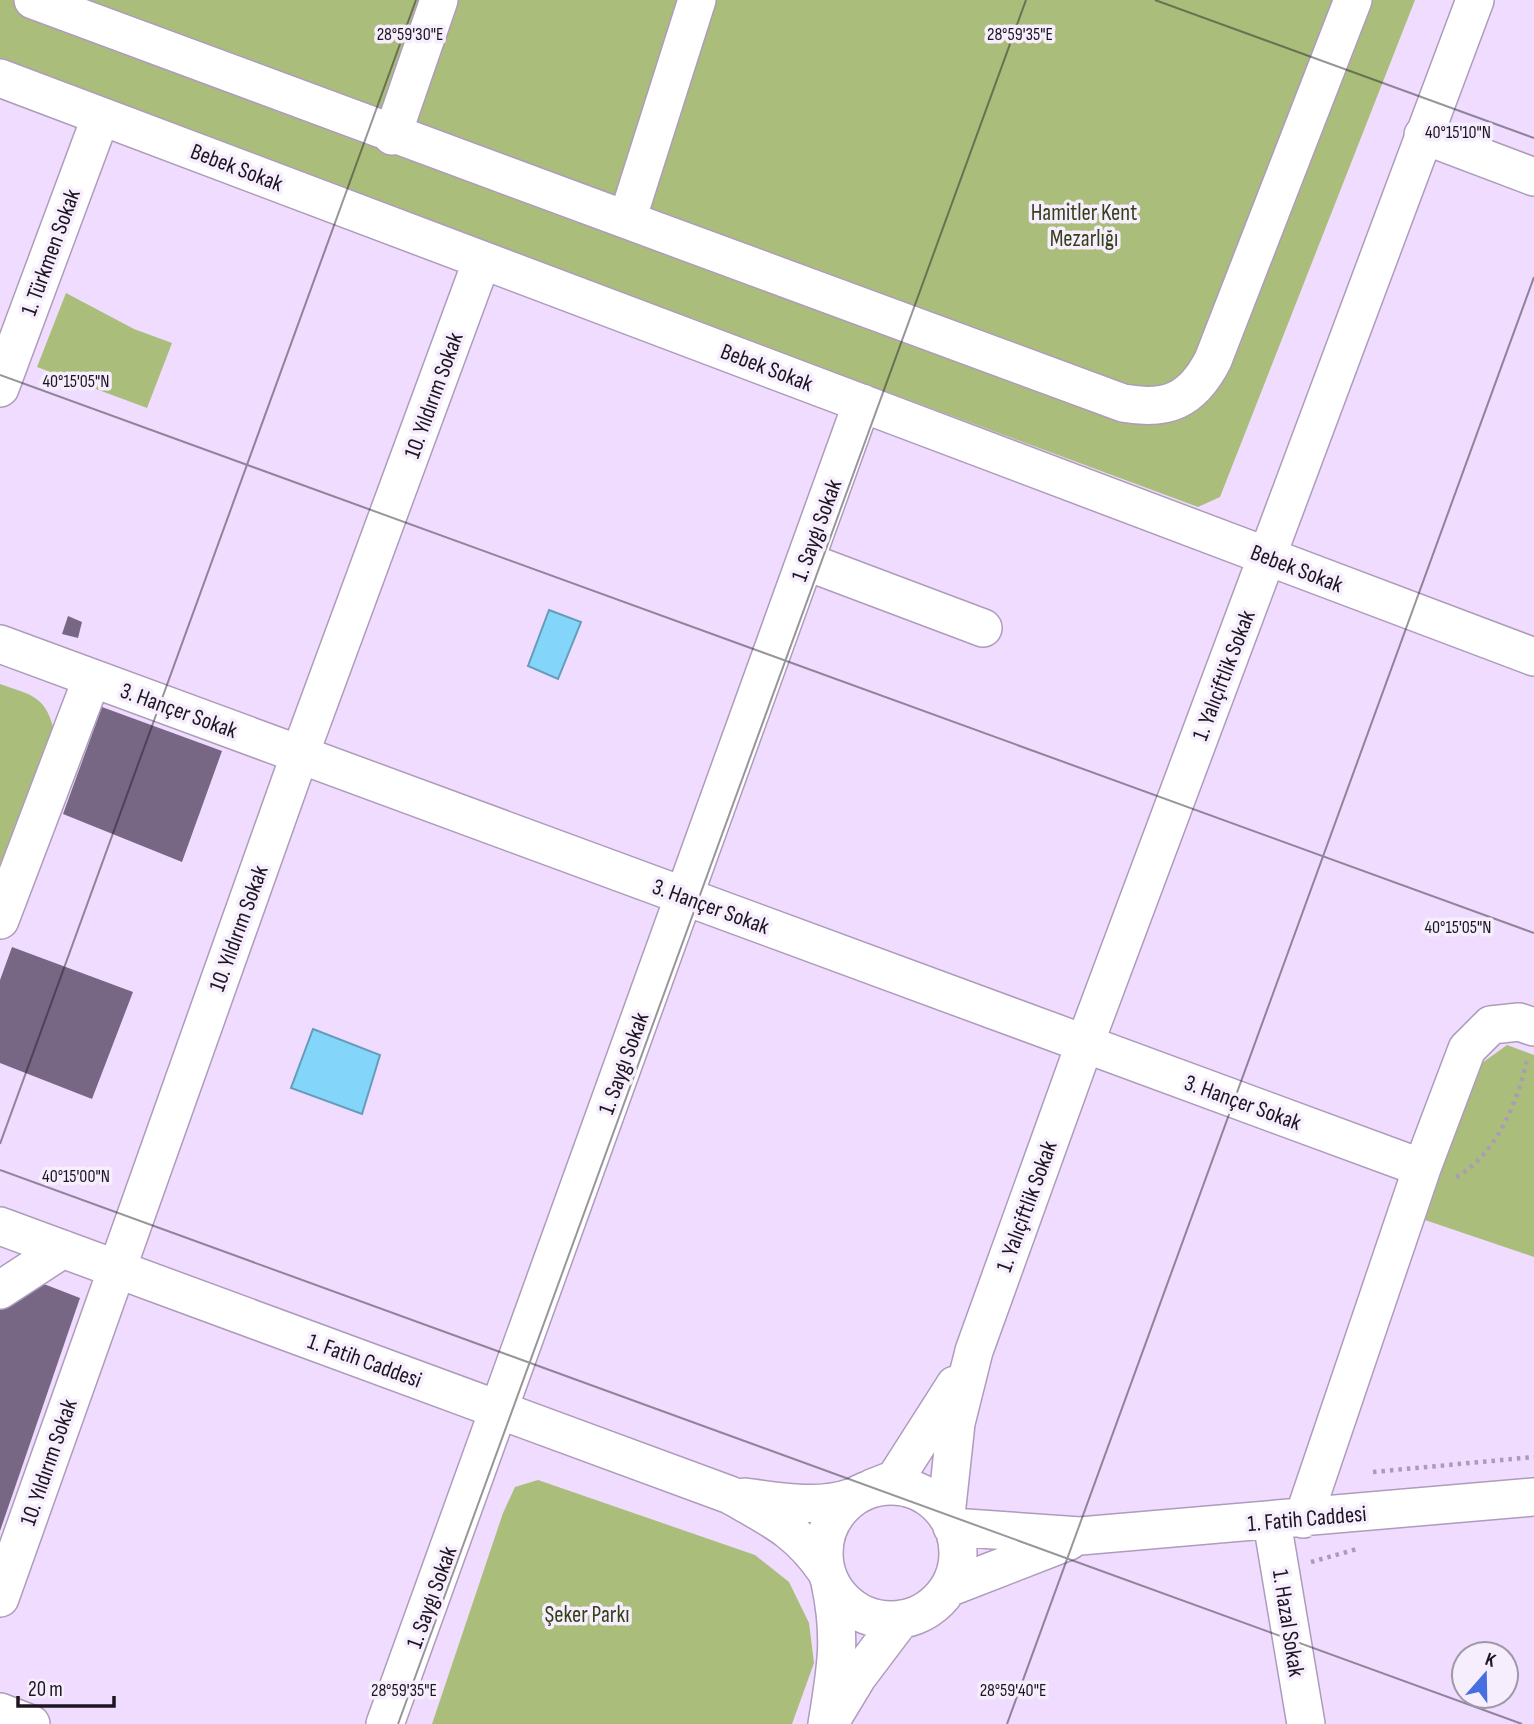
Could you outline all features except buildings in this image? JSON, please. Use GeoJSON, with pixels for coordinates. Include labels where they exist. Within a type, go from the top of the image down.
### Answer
{"type":"FeatureCollection","features":[{"type":"Feature","properties":{"kind":"street"},"geometry":{"type":"LineString","coordinates":[[33,0],[117,15],[392,136],[1123,403],[1148,407],[1171,403],[1189,393],[1204,379],[1353,0]]}},
{"type":"Feature","properties":{"kind":"street"},"geometry":{"type":"LineString","coordinates":[[392,136],[439,0]]}},
{"type":"Feature","properties":{"kind":"street"},"geometry":{"type":"LineString","coordinates":[[626,220],[697,0]]}},
{"type":"Feature","properties":{"kind":"street","name":"1. Yalıçiftlik Sokak"},"geometry":{"type":"LineString","coordinates":[[974,1351],[1085,1043],[1475,0]]}},
{"type":"Feature","properties":{"kind":"street","name":"Bebek Sokak"},"geometry":{"type":"LineString","coordinates":[[0,78],[1534,657]]}},
{"type":"Feature","properties":{"kind":"street","name":"1. Türkmen Sokak"},"geometry":{"type":"LineString","coordinates":[[0,388],[101,116]]}},
{"type":"Feature","properties":{"kind":"street"},"geometry":{"type":"LineString","coordinates":[[1423,135],[1534,177]]}},
{"type":"Feature","properties":{"kind":"street","name":"10. Yıldırım Sokak"},"geometry":{"type":"LineString","coordinates":[[0,1598],[300,754],[482,260]]}},
{"type":"Feature","properties":{"kind":"street","name":"1. Saygı Sokak"},"geometry":{"type":"LineString","coordinates":[[385,1724],[862,403]]}},
{"type":"Feature","properties":{"kind":"street"},"geometry":{"type":"LineString","coordinates":[[804,561],[983,628]]}},
{"type":"Feature","properties":{"kind":"street","name":"3. Hançer Sokak"},"geometry":{"type":"LineString","coordinates":[[0,644],[1085,1043],[1434,1175]]}},
{"type":"Feature","properties":{"kind":"street"},"geometry":{"type":"LineString","coordinates":[[0,920],[92,678]]}},
{"type":"Feature","properties":{"kind":"street"},"geometry":{"type":"LineString","coordinates":[[1288,1521],[1434,1175],[1467,1049],[1491,1025],[1519,1022],[1531,1041]]}},
{"type":"Feature","properties":{"kind":"street","name":"1. Fatih Caddesi"},"geometry":{"type":"LineString","coordinates":[[0,1226],[730,1495]]}},
{"type":"Feature","properties":{"kind":"street"},"geometry":{"type":"LineString","coordinates":[[0,1290],[63,1249]]}},
{"type":"Feature","properties":{"kind":"street"},"geometry":{"type":"LineString","coordinates":[[730,1495],[791,1503],[838,1503],[895,1479],[974,1351]]}},
{"type":"Feature","properties":{"kind":"street"},"geometry":{"type":"LineString","coordinates":[[730,1495],[779,1523],[808,1544],[851,1608],[884,1620],[920,1614],[948,1588],[956,1570],[958,1551],[949,1521],[956,1423],[974,1351]]}},
{"type":"Feature","properties":{"kind":"street"},"geometry":{"type":"LineString","coordinates":[[828,1724],[838,1651],[838,1620],[823,1550],[827,1530],[837,1512],[862,1493],[893,1486],[913,1490],[932,1500],[949,1521],[1080,1536]]}},
{"type":"Feature","properties":{"kind":"street","name":"1. Fatih Caddesi"},"geometry":{"type":"LineString","coordinates":[[1080,1536],[1288,1521],[1534,1497]]}},
{"type":"Feature","properties":{"kind":"street","name":"1. Hazal Sokak"},"geometry":{"type":"LineString","coordinates":[[1288,1521],[1280,1570],[1306,1724]]}},
{"type":"Feature","properties":{"kind":"street"},"geometry":{"type":"LineString","coordinates":[[948,1588],[1080,1536]]}},
{"type":"Feature","properties":{"kind":"street"},"geometry":{"type":"LineString","coordinates":[[828,1724],[858,1676],[901,1619]]}},
{"type":"Feature","properties":{"kind":"street"},"geometry":{"type":"LineString","coordinates":[[0,1713],[31,1724]]}},
{"type":"Feature","properties":{"kind":"path"},"geometry":{"type":"LineString","coordinates":[[1434,1175],[1467,1171],[1505,1126],[1531,1041]]}},
{"type":"Feature","properties":{"kind":"path"},"geometry":{"type":"LineString","coordinates":[[1374,1472],[1534,1457]]}},
{"type":"Feature","properties":{"kind":"path"},"geometry":{"type":"LineString","coordinates":[[1280,1570],[1360,1549]]}},
{"type":"Feature","properties":{"kind":"green space","name":"Hamitler Kent Mezarlığı"},"geometry":{"type":"Polygon","coordinates":[[[0,0],[1415,0],[1220,497],[1198,507],[0,63],[0,0]]]}},
{"type":"Feature","properties":{"kind":"green space"},"geometry":{"type":"Polygon","coordinates":[[[66,293],[134,329],[172,343],[147,408],[37,367],[66,293]]]}},
{"type":"Feature","properties":{"kind":"green space"},"geometry":{"type":"Polygon","coordinates":[[[0,684],[34,697],[45,708],[53,727],[0,865],[0,684]]]}},
{"type":"Feature","properties":{"kind":"green space"},"geometry":{"type":"Polygon","coordinates":[[[1507,1045],[1534,1055],[1534,1257],[1422,1219],[1471,1071],[1507,1045]]]}},
{"type":"Feature","properties":{"kind":"green space","name":"Şeker Parkı"},"geometry":{"type":"Polygon","coordinates":[[[538,1480],[755,1555],[789,1582],[809,1623],[814,1663],[792,1724],[432,1724],[503,1513],[515,1487],[538,1480]]]}},
{"type":"Feature","properties":{"kind":"water"},"geometry":{"type":"Polygon","coordinates":[[[549,610],[581,622],[558,679],[528,666],[549,610]]]}},
{"type":"Feature","properties":{"kind":"water"},"geometry":{"type":"Polygon","coordinates":[[[313,1029],[380,1055],[362,1114],[291,1088],[313,1029]]]}}]}
